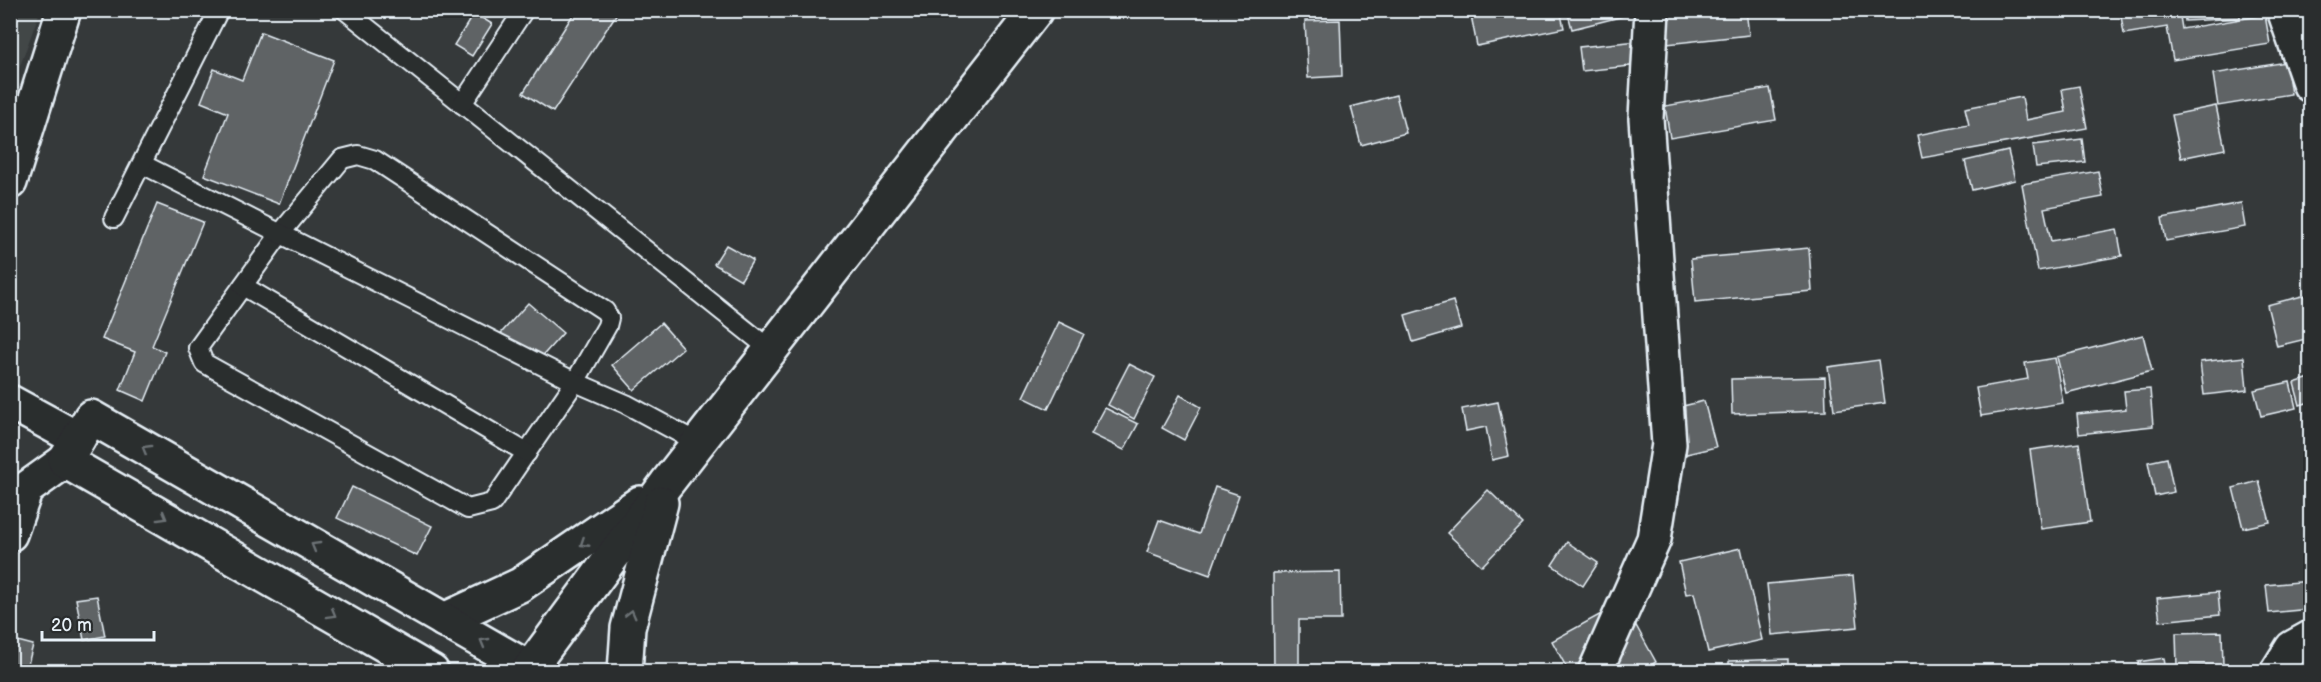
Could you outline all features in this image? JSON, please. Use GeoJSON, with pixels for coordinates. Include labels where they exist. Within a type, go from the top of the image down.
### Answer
{"type":"FeatureCollection","features":[{"type":"Feature","properties":{"kind":"main road"},"geometry":{"type":"LineString","coordinates":[[10,182],[64,10]]}},
{"type":"Feature","properties":{"kind":"main road"},"geometry":{"type":"LineString","coordinates":[[10,534],[26,489],[72,450],[91,417],[530,670],[666,484],[700,444],[1036,10]]}},
{"type":"Feature","properties":{"kind":"main road"},"geometry":{"type":"LineString","coordinates":[[1595,672],[1654,539],[1669,444],[1646,118],[1652,10]]}},
{"type":"Feature","properties":{"kind":"main road"},"geometry":{"type":"LineString","coordinates":[[2284,10],[2310,85]]}},
{"type":"Feature","properties":{"kind":"main road"},"geometry":{"type":"LineString","coordinates":[[10,402],[72,450],[432,672]]}},
{"type":"Feature","properties":{"kind":"main road"},"geometry":{"type":"LineString","coordinates":[[444,620],[520,585],[666,484]]}},
{"type":"Feature","properties":{"kind":"main road"},"geometry":{"type":"LineString","coordinates":[[625,672],[628,628],[666,484]]}},
{"type":"Feature","properties":{"kind":"main road"},"geometry":{"type":"LineString","coordinates":[[2277,672],[2292,648],[2310,638]]}},
{"type":"Feature","properties":{"kind":"lane"},"geometry":{"type":"LineString","coordinates":[[114,218],[219,10]]}},
{"type":"Feature","properties":{"kind":"lane"},"geometry":{"type":"LineString","coordinates":[[345,10],[772,351]]}},
{"type":"Feature","properties":{"kind":"lane"},"geometry":{"type":"LineString","coordinates":[[462,104],[524,10]]}},
{"type":"Feature","properties":{"kind":"lane"},"geometry":{"type":"LineString","coordinates":[[357,155],[375,160],[606,311],[609,318],[607,326],[575,381],[492,503],[468,509],[204,363],[198,348],[243,286],[280,234],[342,159],[357,155]]}},
{"type":"Feature","properties":{"kind":"lane"},"geometry":{"type":"LineString","coordinates":[[142,164],[575,381],[626,404],[700,444]]}},
{"type":"Feature","properties":{"kind":"lane"},"geometry":{"type":"LineString","coordinates":[[243,286],[526,453]]}},
{"type":"Feature","properties":{"kind":"shaded area"},"geometry":{"type":"Polygon","coordinates":[[[10,11],[40,11],[11,91],[10,11]]]}},
{"type":"Feature","properties":{"kind":"building"},"geometry":{"type":"Polygon","coordinates":[[[576,10],[619,10],[553,112],[523,93],[576,10]]]}},
{"type":"Feature","properties":{"kind":"building"},"geometry":{"type":"Polygon","coordinates":[[[1493,10],[1560,10],[1564,28],[1477,46],[1471,15],[1493,10]]]}},
{"type":"Feature","properties":{"kind":"building"},"geometry":{"type":"Polygon","coordinates":[[[1567,10],[1631,10],[1632,14],[1572,29],[1567,10]]]}},
{"type":"Feature","properties":{"kind":"building"},"geometry":{"type":"Polygon","coordinates":[[[1663,10],[1746,10],[1749,35],[1667,44],[1663,10]]]}},
{"type":"Feature","properties":{"kind":"building"},"geometry":{"type":"Polygon","coordinates":[[[2120,10],[2179,10],[2182,29],[2265,15],[2270,44],[2173,60],[2167,27],[2124,34],[2120,10]]]}},
{"type":"Feature","properties":{"kind":"building"},"geometry":{"type":"Polygon","coordinates":[[[2184,10],[2240,10],[2240,18],[2185,21],[2184,10]]]}},
{"type":"Feature","properties":{"kind":"building"},"geometry":{"type":"Polygon","coordinates":[[[474,13],[492,24],[472,56],[454,45],[474,13]]]}},
{"type":"Feature","properties":{"kind":"building"},"geometry":{"type":"Polygon","coordinates":[[[1340,20],[1342,76],[1308,78],[1305,21],[1340,20]]]}},
{"type":"Feature","properties":{"kind":"building"},"geometry":{"type":"Polygon","coordinates":[[[261,32],[334,60],[279,204],[204,175],[228,113],[201,102],[214,69],[242,80],[261,32]]]}},
{"type":"Feature","properties":{"kind":"building"},"geometry":{"type":"Polygon","coordinates":[[[1638,41],[1640,65],[1582,71],[1579,47],[1638,41]]]}},
{"type":"Feature","properties":{"kind":"building"},"geometry":{"type":"Polygon","coordinates":[[[2286,62],[2291,94],[2218,106],[2213,74],[2286,62]]]}},
{"type":"Feature","properties":{"kind":"building"},"geometry":{"type":"Polygon","coordinates":[[[2079,86],[2087,128],[1922,158],[1917,135],[1969,125],[1965,108],[2022,97],[2026,120],[2066,112],[2062,89],[2079,86]]]}},
{"type":"Feature","properties":{"kind":"building"},"geometry":{"type":"Polygon","coordinates":[[[1770,88],[1776,120],[1670,138],[1665,106],[1770,88]]]}},
{"type":"Feature","properties":{"kind":"building"},"geometry":{"type":"Polygon","coordinates":[[[1396,95],[1406,133],[1361,145],[1351,107],[1396,95]]]}},
{"type":"Feature","properties":{"kind":"building"},"geometry":{"type":"Polygon","coordinates":[[[2216,106],[2225,149],[2181,158],[2172,115],[2216,106]]]}},
{"type":"Feature","properties":{"kind":"building"},"geometry":{"type":"Polygon","coordinates":[[[2082,139],[2085,162],[2036,167],[2033,145],[2082,139]]]}},
{"type":"Feature","properties":{"kind":"building"},"geometry":{"type":"Polygon","coordinates":[[[2008,151],[2015,180],[1972,190],[1965,161],[2008,151]]]}},
{"type":"Feature","properties":{"kind":"building"},"geometry":{"type":"Polygon","coordinates":[[[2098,171],[2103,197],[2044,208],[2051,241],[2117,229],[2122,256],[2038,271],[2022,184],[2098,171]]]}},
{"type":"Feature","properties":{"kind":"building"},"geometry":{"type":"Polygon","coordinates":[[[2241,203],[2245,227],[2166,241],[2162,218],[2241,203]]]}},
{"type":"Feature","properties":{"kind":"building"},"geometry":{"type":"Polygon","coordinates":[[[157,204],[203,222],[152,346],[165,352],[145,401],[120,390],[135,352],[102,339],[157,204]]]}},
{"type":"Feature","properties":{"kind":"building"},"geometry":{"type":"Polygon","coordinates":[[[726,245],[753,260],[741,280],[714,264],[726,245]]]}},
{"type":"Feature","properties":{"kind":"building"},"geometry":{"type":"Polygon","coordinates":[[[1809,248],[1812,291],[1695,302],[1691,259],[1809,248]]]}},
{"type":"Feature","properties":{"kind":"building"},"geometry":{"type":"Polygon","coordinates":[[[2310,294],[2310,338],[2277,346],[2267,305],[2310,294]]]}},
{"type":"Feature","properties":{"kind":"building"},"geometry":{"type":"Polygon","coordinates":[[[1453,301],[1461,328],[1413,342],[1405,315],[1453,301]]]}},
{"type":"Feature","properties":{"kind":"building"},"geometry":{"type":"Polygon","coordinates":[[[528,303],[563,333],[529,371],[494,341],[528,303]]]}},
{"type":"Feature","properties":{"kind":"building"},"geometry":{"type":"Polygon","coordinates":[[[1059,322],[1084,334],[1048,409],[1023,397],[1059,322]]]}},
{"type":"Feature","properties":{"kind":"building"},"geometry":{"type":"Polygon","coordinates":[[[661,323],[683,348],[634,390],[612,365],[661,323]]]}},
{"type":"Feature","properties":{"kind":"building"},"geometry":{"type":"Polygon","coordinates":[[[2143,335],[2152,371],[2066,393],[2057,357],[2143,335]]]}},
{"type":"Feature","properties":{"kind":"building"},"geometry":{"type":"Polygon","coordinates":[[[2244,357],[2247,390],[2204,395],[2200,362],[2244,357]]]}},
{"type":"Feature","properties":{"kind":"building"},"geometry":{"type":"Polygon","coordinates":[[[2055,358],[2063,403],[1981,416],[1976,388],[2028,379],[2025,363],[2055,358]]]}},
{"type":"Feature","properties":{"kind":"building"},"geometry":{"type":"Polygon","coordinates":[[[1879,360],[1885,403],[1834,410],[1828,367],[1879,360]]]}},
{"type":"Feature","properties":{"kind":"building"},"geometry":{"type":"Polygon","coordinates":[[[1129,364],[1155,377],[1134,419],[1108,405],[1129,364]]]}},
{"type":"Feature","properties":{"kind":"building"},"geometry":{"type":"Polygon","coordinates":[[[1825,377],[1826,411],[1732,414],[1731,379],[1825,377]]]}},
{"type":"Feature","properties":{"kind":"building"},"geometry":{"type":"Polygon","coordinates":[[[2310,378],[2310,402],[2300,405],[2294,383],[2310,378]]]}},
{"type":"Feature","properties":{"kind":"building"},"geometry":{"type":"Polygon","coordinates":[[[2290,382],[2296,408],[2261,416],[2254,390],[2290,382]]]}},
{"type":"Feature","properties":{"kind":"building"},"geometry":{"type":"Polygon","coordinates":[[[2150,389],[2153,426],[2079,434],[2077,414],[2126,409],[2124,391],[2150,389]]]}},
{"type":"Feature","properties":{"kind":"building"},"geometry":{"type":"Polygon","coordinates":[[[1180,395],[1201,407],[1184,440],[1162,428],[1180,395]]]}},
{"type":"Feature","properties":{"kind":"building"},"geometry":{"type":"Polygon","coordinates":[[[1704,401],[1716,447],[1666,459],[1654,413],[1704,401]]]}},
{"type":"Feature","properties":{"kind":"building"},"geometry":{"type":"Polygon","coordinates":[[[1498,402],[1509,456],[1492,460],[1486,427],[1466,431],[1462,409],[1498,402]]]}},
{"type":"Feature","properties":{"kind":"building"},"geometry":{"type":"Polygon","coordinates":[[[1105,408],[1138,424],[1124,450],[1091,434],[1105,408]]]}},
{"type":"Feature","properties":{"kind":"building"},"geometry":{"type":"Polygon","coordinates":[[[2079,443],[2090,522],[2041,529],[2030,450],[2079,443]]]}},
{"type":"Feature","properties":{"kind":"building"},"geometry":{"type":"Polygon","coordinates":[[[2167,458],[2174,492],[2155,496],[2148,462],[2167,458]]]}},
{"type":"Feature","properties":{"kind":"building"},"geometry":{"type":"Polygon","coordinates":[[[2259,481],[2270,522],[2243,528],[2233,488],[2259,481]]]}},
{"type":"Feature","properties":{"kind":"building"},"geometry":{"type":"Polygon","coordinates":[[[352,487],[432,526],[417,556],[337,518],[352,487]]]}},
{"type":"Feature","properties":{"kind":"building"},"geometry":{"type":"Polygon","coordinates":[[[1215,487],[1239,495],[1210,575],[1147,552],[1159,520],[1199,534],[1215,487]]]}},
{"type":"Feature","properties":{"kind":"building"},"geometry":{"type":"Polygon","coordinates":[[[1488,490],[1523,524],[1482,566],[1447,533],[1488,490]]]}},
{"type":"Feature","properties":{"kind":"building"},"geometry":{"type":"Polygon","coordinates":[[[1567,542],[1598,563],[1583,586],[1552,565],[1567,542]]]}},
{"type":"Feature","properties":{"kind":"building"},"geometry":{"type":"Polygon","coordinates":[[[1741,548],[1762,640],[1708,652],[1694,593],[1686,594],[1679,562],[1741,548]]]}},
{"type":"Feature","properties":{"kind":"building"},"geometry":{"type":"Polygon","coordinates":[[[1340,572],[1341,620],[1299,620],[1299,672],[1274,672],[1273,573],[1340,572]]]}},
{"type":"Feature","properties":{"kind":"building"},"geometry":{"type":"Polygon","coordinates":[[[1853,576],[1858,627],[1772,635],[1767,584],[1853,576]]]}},
{"type":"Feature","properties":{"kind":"building"},"geometry":{"type":"Polygon","coordinates":[[[2310,581],[2310,609],[2269,613],[2266,585],[2310,581]]]}},
{"type":"Feature","properties":{"kind":"building"},"geometry":{"type":"Polygon","coordinates":[[[2218,592],[2220,615],[2160,621],[2157,598],[2218,592]]]}},
{"type":"Feature","properties":{"kind":"building"},"geometry":{"type":"Polygon","coordinates":[[[97,596],[105,636],[84,640],[76,599],[97,596]]]}},
{"type":"Feature","properties":{"kind":"building"},"geometry":{"type":"Polygon","coordinates":[[[1623,602],[1656,662],[1640,672],[1569,672],[1552,641],[1623,602]]]}},
{"type":"Feature","properties":{"kind":"building"},"geometry":{"type":"Polygon","coordinates":[[[2222,632],[2223,666],[2177,667],[2176,633],[2222,632]]]}},
{"type":"Feature","properties":{"kind":"building"},"geometry":{"type":"Polygon","coordinates":[[[10,639],[33,645],[26,672],[10,672],[10,639]]]}},
{"type":"Feature","properties":{"kind":"building"},"geometry":{"type":"Polygon","coordinates":[[[2164,658],[2166,672],[2139,672],[2138,662],[2164,658]]]}},
{"type":"Feature","properties":{"kind":"building"},"geometry":{"type":"Polygon","coordinates":[[[1788,659],[1788,672],[1729,672],[1729,661],[1788,659]]]}}]}
